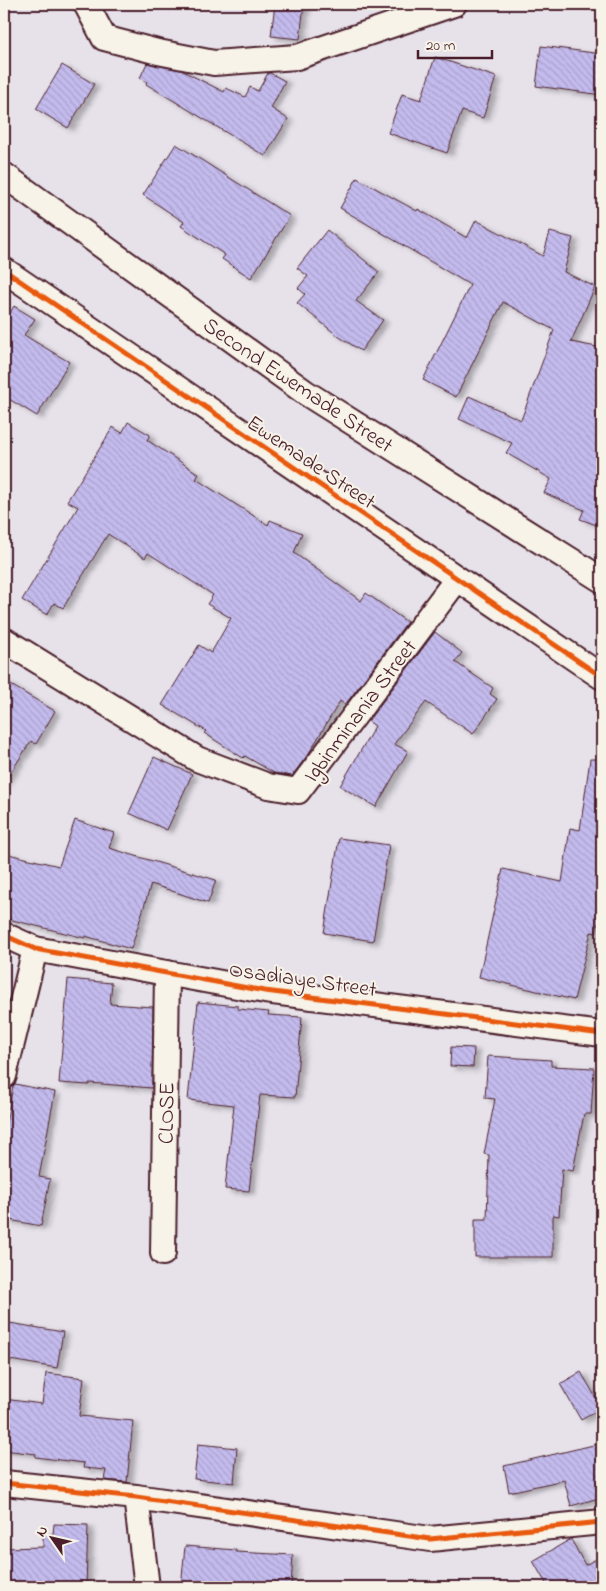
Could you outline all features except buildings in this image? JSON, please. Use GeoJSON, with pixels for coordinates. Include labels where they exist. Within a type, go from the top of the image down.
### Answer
{"type":"FeatureCollection","features":[{"type":"Feature","properties":{"kind":"street"},"geometry":{"type":"LineString","coordinates":[[86,4],[104,38],[158,52],[214,63],[298,57],[454,4]]}},
{"type":"Feature","properties":{"kind":"street","name":"Second Ewemade Street"},"geometry":{"type":"LineString","coordinates":[[4,175],[306,393],[602,580]]}},
{"type":"Feature","properties":{"kind":"street","name":"Ewemade Street"},"geometry":{"type":"LineString","coordinates":[[4,270],[602,678]]}},
{"type":"Feature","properties":{"kind":"street","name":"Igbinminania Street"},"geometry":{"type":"LineString","coordinates":[[4,640],[197,760],[268,786],[298,791],[457,579]]}},
{"type":"Feature","properties":{"kind":"street","name":"Osadiaye Street"},"geometry":{"type":"LineString","coordinates":[[4,935],[35,949],[265,991],[602,1034]]}},
{"type":"Feature","properties":{"kind":"street"},"geometry":{"type":"LineString","coordinates":[[4,1076],[35,949]]}},
{"type":"Feature","properties":{"kind":"street","name":"CLOSE"},"geometry":{"type":"LineString","coordinates":[[163,1253],[167,973]]}},
{"type":"Feature","properties":{"kind":"street"},"geometry":{"type":"LineString","coordinates":[[4,1483],[136,1497],[430,1539],[602,1522]]}},
{"type":"Feature","properties":{"kind":"street"},"geometry":{"type":"LineString","coordinates":[[136,1497],[147,1587]]}},
{"type":"Feature","properties":{"kind":"cycle path"},"geometry":{"type":"LineString","coordinates":[[4,270],[602,677]]}},
{"type":"Feature","properties":{"kind":"cycle path"},"geometry":{"type":"LineString","coordinates":[[4,935],[35,949],[265,991],[602,1034]]}},
{"type":"Feature","properties":{"kind":"cycle path"},"geometry":{"type":"LineString","coordinates":[[4,1483],[136,1497],[430,1539],[602,1522]]}}]}
